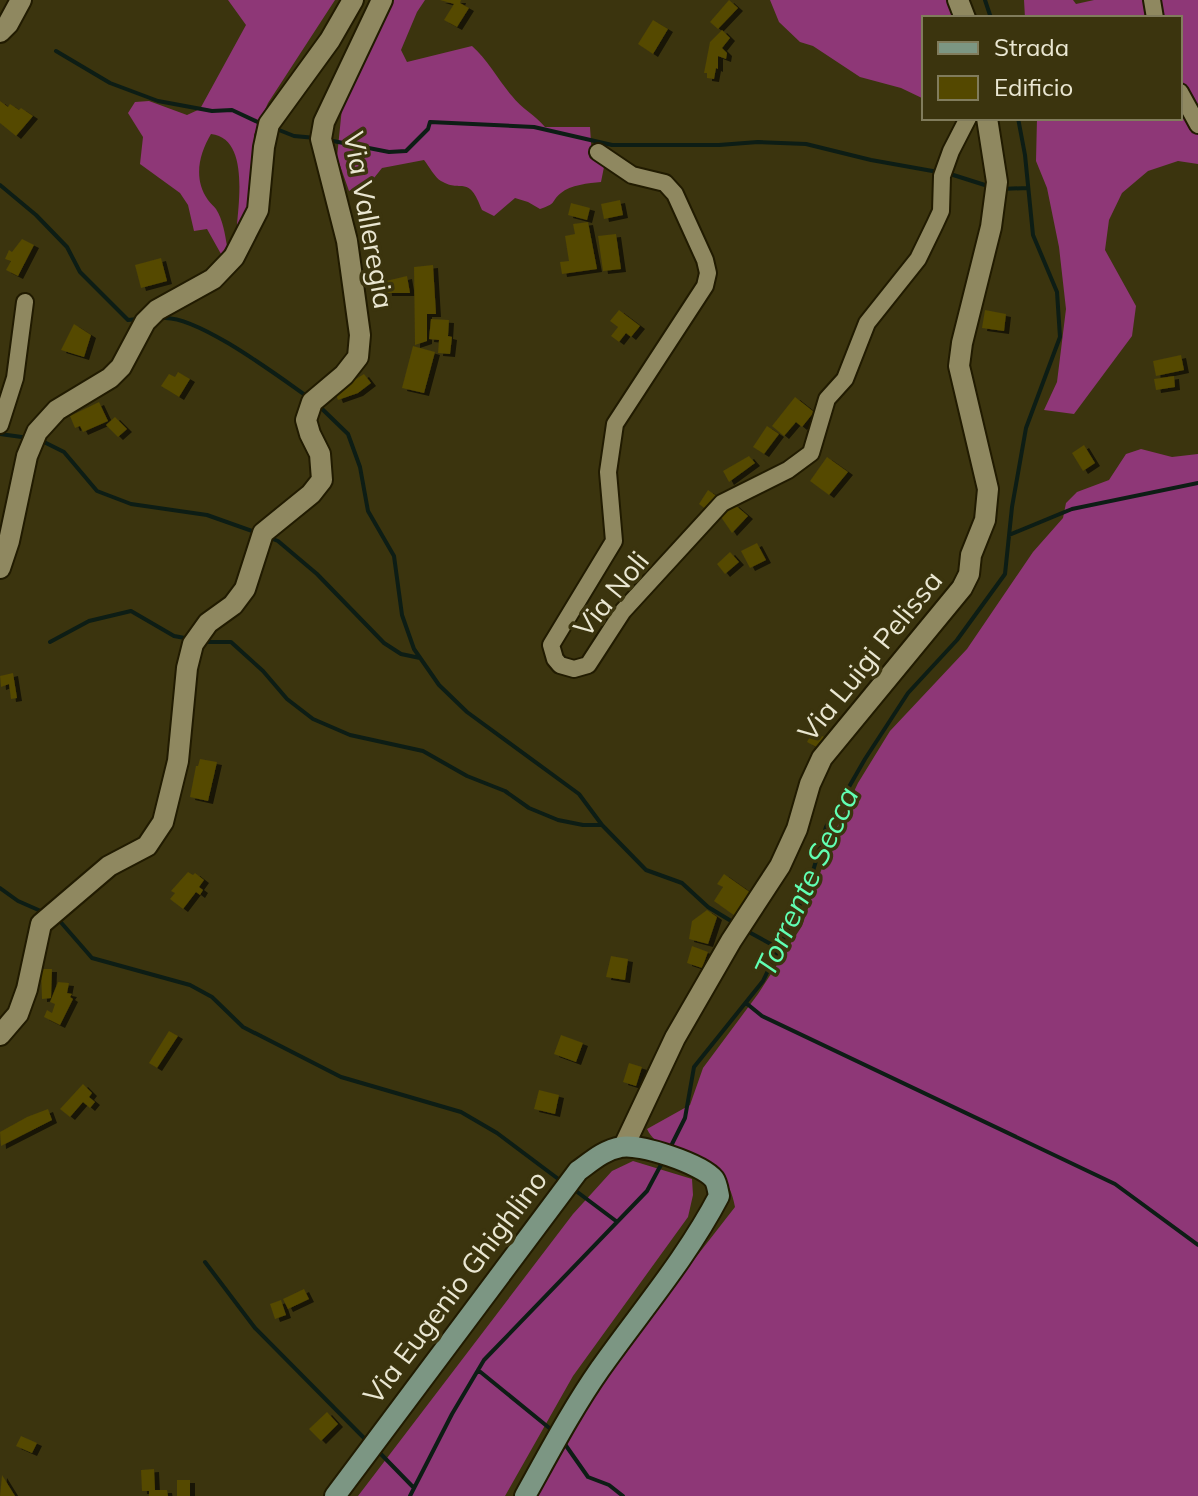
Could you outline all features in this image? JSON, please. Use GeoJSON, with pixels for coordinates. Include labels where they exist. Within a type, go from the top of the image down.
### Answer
{"type":"FeatureCollection","features":[{"type":"Feature","properties":{"kind":"main road"},"geometry":{"type":"LineString","coordinates":[[525,1496],[599,1370],[673,1273],[719,1196],[715,1180],[700,1168],[634,1147]]}},
{"type":"Feature","properties":{"kind":"main road","name":"Via Eugenio Ghighlino"},"geometry":{"type":"LineString","coordinates":[[335,1496],[578,1171],[604,1152],[634,1147]]}},
{"type":"Feature","properties":{"kind":"street"},"geometry":{"type":"LineString","coordinates":[[0,32],[21,0]]}},
{"type":"Feature","properties":{"kind":"street"},"geometry":{"type":"LineString","coordinates":[[0,568],[9,541],[6,511],[37,432],[66,403],[110,378],[121,367],[145,322],[157,310],[213,279],[234,257],[258,210],[264,147],[273,117],[330,40],[353,0]]}},
{"type":"Feature","properties":{"kind":"street","name":"Via Valleregia"},"geometry":{"type":"LineString","coordinates":[[0,1035],[18,1014],[27,989],[41,924],[109,866],[147,846],[163,822],[178,761],[187,668],[193,644],[208,623],[233,605],[245,589],[263,533],[311,494],[322,480],[320,454],[306,420],[312,402],[344,375],[358,357],[360,335],[347,241],[321,139],[324,122],[382,0]]}},
{"type":"Feature","properties":{"kind":"street"},"geometry":{"type":"LineString","coordinates":[[1182,96],[1198,125]]}},
{"type":"Feature","properties":{"kind":"street","name":"Via Noli"},"geometry":{"type":"LineString","coordinates":[[598,152],[632,175],[665,183],[675,194],[698,241],[708,273],[705,286],[615,424],[608,472],[614,541],[551,645],[560,665],[574,669],[588,665],[623,611],[722,503],[788,470],[811,453],[827,399],[845,379],[867,323],[918,259],[935,224],[941,211],[942,176],[967,120]]}},
{"type":"Feature","properties":{"kind":"street","name":"Via Luigi Pelissa"},"geometry":{"type":"LineString","coordinates":[[634,1147],[675,1038],[731,941],[780,866],[797,829],[810,784],[822,758],[962,588],[969,574],[971,555],[985,520],[988,489],[959,366],[991,227],[997,182],[987,120]]}},
{"type":"Feature","properties":{"kind":"street"},"geometry":{"type":"LineString","coordinates":[[0,425],[15,378],[25,302]]}},
{"type":"Feature","properties":{"kind":"shaded area"},"geometry":{"type":"Polygon","coordinates":[[[228,0],[335,0],[268,103],[254,135],[255,180],[246,224],[237,225],[239,171],[231,146],[223,138],[211,134],[207,142],[199,167],[200,184],[223,227],[227,246],[221,254],[207,229],[194,231],[188,205],[180,193],[140,164],[143,137],[128,113],[135,102],[149,101],[187,115],[200,109],[246,25],[228,0]]]}},
{"type":"Feature","properties":{"kind":"shaded area"},"geometry":{"type":"Polygon","coordinates":[[[389,0],[425,0],[401,50],[407,62],[472,46],[516,100],[545,127],[590,127],[592,158],[604,167],[601,182],[569,188],[552,204],[540,209],[515,198],[494,216],[482,210],[469,188],[441,181],[424,160],[382,168],[374,178],[349,191],[337,157],[343,98],[389,0]]]}},
{"type":"Feature","properties":{"kind":"shaded area"},"geometry":{"type":"Polygon","coordinates":[[[770,0],[949,0],[954,16],[922,16],[922,98],[901,88],[860,77],[813,46],[800,42],[779,22],[770,0]]]}},
{"type":"Feature","properties":{"kind":"shaded area"},"geometry":{"type":"Polygon","coordinates":[[[1024,0],[1073,0],[1076,4],[1094,0],[1198,0],[1198,164],[1178,161],[1148,171],[1122,193],[1109,220],[1105,250],[1136,306],[1132,336],[1074,414],[1044,410],[1057,382],[1066,309],[1059,247],[1047,188],[1036,161],[1037,120],[1182,120],[1182,16],[1025,16],[1024,0]]]}},
{"type":"Feature","properties":{"kind":"shaded area"},"geometry":{"type":"Polygon","coordinates":[[[1141,449],[1172,457],[1198,454],[1198,1496],[538,1496],[579,1419],[603,1382],[735,1207],[730,1189],[721,1176],[709,1167],[668,1149],[656,1141],[647,1129],[690,1105],[703,1068],[758,994],[802,926],[833,836],[858,783],[890,731],[967,649],[1033,552],[1063,518],[1066,503],[1077,492],[1109,480],[1126,454],[1141,449]]]}},
{"type":"Feature","properties":{"kind":"shaded area"},"geometry":{"type":"Polygon","coordinates":[[[633,1161],[692,1179],[693,1195],[688,1217],[573,1376],[505,1496],[358,1496],[573,1214],[612,1171],[633,1161]]]}},
{"type":"Feature","properties":{"kind":"building"},"geometry":{"type":"Polygon","coordinates":[[[440,0],[461,0],[460,3],[469,8],[457,27],[444,20],[454,4],[440,0]]]}},
{"type":"Feature","properties":{"kind":"building"},"geometry":{"type":"Polygon","coordinates":[[[729,0],[738,8],[718,29],[710,22],[729,0]]]}},
{"type":"Feature","properties":{"kind":"building"},"geometry":{"type":"Polygon","coordinates":[[[653,20],[668,29],[653,54],[638,44],[653,20]]]}},
{"type":"Feature","properties":{"kind":"building"},"geometry":{"type":"Polygon","coordinates":[[[722,30],[730,38],[722,48],[727,53],[726,59],[718,56],[714,79],[707,78],[707,73],[704,73],[710,42],[722,30]]]}},
{"type":"Feature","properties":{"kind":"building"},"geometry":{"type":"Polygon","coordinates":[[[0,101],[33,116],[16,136],[0,123],[0,101]]]}},
{"type":"Feature","properties":{"kind":"building"},"geometry":{"type":"Polygon","coordinates":[[[620,200],[623,215],[604,219],[601,204],[620,200]]]}},
{"type":"Feature","properties":{"kind":"building"},"geometry":{"type":"Polygon","coordinates":[[[571,203],[590,208],[587,220],[568,215],[571,203]]]}},
{"type":"Feature","properties":{"kind":"building"},"geometry":{"type":"Polygon","coordinates":[[[588,222],[597,269],[562,274],[560,262],[569,261],[565,236],[575,234],[573,224],[588,222]]]}},
{"type":"Feature","properties":{"kind":"building"},"geometry":{"type":"Polygon","coordinates":[[[616,234],[621,269],[603,271],[598,236],[616,234]]]}},
{"type":"Feature","properties":{"kind":"building"},"geometry":{"type":"Polygon","coordinates":[[[22,239],[34,245],[18,276],[6,270],[11,261],[5,259],[9,250],[12,252],[22,239]]]}},
{"type":"Feature","properties":{"kind":"building"},"geometry":{"type":"Polygon","coordinates":[[[161,258],[167,281],[141,288],[135,265],[161,258]]]}},
{"type":"Feature","properties":{"kind":"building"},"geometry":{"type":"Polygon","coordinates":[[[433,265],[436,314],[427,314],[427,341],[415,345],[414,267],[433,265]]]}},
{"type":"Feature","properties":{"kind":"building"},"geometry":{"type":"Polygon","coordinates":[[[407,276],[410,293],[387,293],[386,281],[407,276]]]}},
{"type":"Feature","properties":{"kind":"building"},"geometry":{"type":"Polygon","coordinates":[[[619,310],[640,326],[631,337],[626,333],[619,342],[611,336],[618,327],[610,321],[619,310]]]}},
{"type":"Feature","properties":{"kind":"building"},"geometry":{"type":"Polygon","coordinates":[[[985,310],[1006,314],[1004,331],[982,328],[985,310]]]}},
{"type":"Feature","properties":{"kind":"building"},"geometry":{"type":"Polygon","coordinates":[[[431,319],[449,320],[448,336],[452,337],[450,354],[438,353],[439,340],[429,339],[431,319]]]}},
{"type":"Feature","properties":{"kind":"building"},"geometry":{"type":"Polygon","coordinates":[[[74,324],[91,335],[84,357],[61,350],[74,324]]]}},
{"type":"Feature","properties":{"kind":"building"},"geometry":{"type":"Polygon","coordinates":[[[413,346],[435,352],[424,393],[402,388],[413,346]]]}},
{"type":"Feature","properties":{"kind":"building"},"geometry":{"type":"Polygon","coordinates":[[[1181,355],[1184,370],[1156,376],[1153,361],[1181,355]]]}},
{"type":"Feature","properties":{"kind":"building"},"geometry":{"type":"Polygon","coordinates":[[[178,372],[190,379],[179,397],[161,386],[169,374],[175,377],[178,372]]]}},
{"type":"Feature","properties":{"kind":"building"},"geometry":{"type":"Polygon","coordinates":[[[364,374],[371,383],[358,393],[338,400],[335,392],[364,374]]]}},
{"type":"Feature","properties":{"kind":"building"},"geometry":{"type":"Polygon","coordinates":[[[1174,376],[1175,387],[1156,390],[1154,379],[1174,376]]]}},
{"type":"Feature","properties":{"kind":"building"},"geometry":{"type":"Polygon","coordinates":[[[795,397],[814,412],[802,427],[796,422],[784,436],[772,426],[795,397]]]}},
{"type":"Feature","properties":{"kind":"building"},"geometry":{"type":"Polygon","coordinates":[[[99,402],[108,421],[83,432],[80,426],[75,428],[70,416],[99,402]]]}},
{"type":"Feature","properties":{"kind":"building"},"geometry":{"type":"Polygon","coordinates":[[[115,417],[127,429],[118,437],[106,425],[115,417]]]}},
{"type":"Feature","properties":{"kind":"building"},"geometry":{"type":"Polygon","coordinates":[[[767,426],[779,434],[764,454],[753,447],[767,426]]]}},
{"type":"Feature","properties":{"kind":"building"},"geometry":{"type":"Polygon","coordinates":[[[1084,445],[1095,463],[1083,471],[1072,453],[1084,445]]]}},
{"type":"Feature","properties":{"kind":"building"},"geometry":{"type":"Polygon","coordinates":[[[749,456],[755,463],[729,482],[723,471],[749,456]]]}},
{"type":"Feature","properties":{"kind":"building"},"geometry":{"type":"Polygon","coordinates":[[[827,457],[848,472],[829,495],[810,481],[827,457]]]}},
{"type":"Feature","properties":{"kind":"building"},"geometry":{"type":"Polygon","coordinates":[[[708,490],[718,497],[708,511],[699,504],[708,490]]]}},
{"type":"Feature","properties":{"kind":"building"},"geometry":{"type":"Polygon","coordinates":[[[734,504],[748,516],[732,533],[721,517],[734,504]]]}},
{"type":"Feature","properties":{"kind":"building"},"geometry":{"type":"Polygon","coordinates":[[[757,543],[766,560],[750,568],[741,551],[757,543]]]}},
{"type":"Feature","properties":{"kind":"building"},"geometry":{"type":"Polygon","coordinates":[[[730,552],[739,562],[725,574],[717,564],[730,552]]]}},
{"type":"Feature","properties":{"kind":"building"},"geometry":{"type":"Polygon","coordinates":[[[13,673],[17,698],[11,699],[9,684],[1,687],[0,676],[13,673]]]}},
{"type":"Feature","properties":{"kind":"building"},"geometry":{"type":"Polygon","coordinates":[[[813,731],[826,738],[820,749],[807,742],[813,731]]]}},
{"type":"Feature","properties":{"kind":"building"},"geometry":{"type":"Polygon","coordinates":[[[200,759],[217,762],[208,801],[190,797],[200,759]]]}},
{"type":"Feature","properties":{"kind":"building"},"geometry":{"type":"Polygon","coordinates":[[[188,872],[204,880],[199,887],[203,890],[200,895],[196,892],[183,909],[170,899],[175,893],[171,891],[188,872]]]}},
{"type":"Feature","properties":{"kind":"building"},"geometry":{"type":"Polygon","coordinates":[[[724,874],[751,893],[735,916],[714,901],[723,887],[717,884],[724,874]]]}},
{"type":"Feature","properties":{"kind":"building"},"geometry":{"type":"Polygon","coordinates":[[[707,910],[717,917],[708,944],[689,939],[692,921],[707,910]]]}},
{"type":"Feature","properties":{"kind":"building"},"geometry":{"type":"Polygon","coordinates":[[[692,946],[708,952],[702,968],[687,963],[692,946]]]}},
{"type":"Feature","properties":{"kind":"building"},"geometry":{"type":"Polygon","coordinates":[[[611,956],[628,959],[625,980],[606,977],[611,956]]]}},
{"type":"Feature","properties":{"kind":"building"},"geometry":{"type":"Polygon","coordinates":[[[41,969],[52,969],[51,998],[42,999],[41,969]]]}},
{"type":"Feature","properties":{"kind":"building"},"geometry":{"type":"Polygon","coordinates":[[[58,982],[69,983],[67,993],[72,994],[70,997],[73,999],[60,1025],[44,1017],[47,1010],[52,1013],[55,1004],[50,1002],[58,982]]]}},
{"type":"Feature","properties":{"kind":"building"},"geometry":{"type":"Polygon","coordinates":[[[169,1031],[178,1036],[157,1068],[149,1063],[169,1031]]]}},
{"type":"Feature","properties":{"kind":"building"},"geometry":{"type":"Polygon","coordinates":[[[561,1035],[583,1043],[576,1062],[554,1054],[561,1035]]]}},
{"type":"Feature","properties":{"kind":"building"},"geometry":{"type":"Polygon","coordinates":[[[629,1063],[642,1067],[636,1086],[623,1082],[629,1063]]]}},
{"type":"Feature","properties":{"kind":"building"},"geometry":{"type":"Polygon","coordinates":[[[83,1084],[92,1093],[89,1097],[95,1102],[90,1108],[83,1102],[70,1117],[60,1109],[83,1084]]]}},
{"type":"Feature","properties":{"kind":"building"},"geometry":{"type":"Polygon","coordinates":[[[539,1090],[559,1095],[555,1114],[534,1109],[539,1090]]]}},
{"type":"Feature","properties":{"kind":"building"},"geometry":{"type":"Polygon","coordinates":[[[48,1109],[52,1120],[1,1146],[0,1132],[48,1109]]]}},
{"type":"Feature","properties":{"kind":"building"},"geometry":{"type":"Polygon","coordinates":[[[304,1289],[309,1299],[288,1309],[283,1299],[304,1289]]]}},
{"type":"Feature","properties":{"kind":"building"},"geometry":{"type":"Polygon","coordinates":[[[281,1300],[286,1315],[275,1319],[270,1304],[281,1300]]]}},
{"type":"Feature","properties":{"kind":"building"},"geometry":{"type":"Polygon","coordinates":[[[327,1412],[338,1424],[321,1441],[309,1429],[327,1412]]]}},
{"type":"Feature","properties":{"kind":"building"},"geometry":{"type":"Polygon","coordinates":[[[21,1436],[37,1443],[32,1453],[16,1446],[21,1436]]]}},
{"type":"Feature","properties":{"kind":"building"},"geometry":{"type":"Polygon","coordinates":[[[154,1469],[155,1490],[167,1490],[168,1496],[149,1496],[149,1491],[142,1491],[141,1470],[154,1469]]]}},
{"type":"Feature","properties":{"kind":"building"},"geometry":{"type":"Polygon","coordinates":[[[2,1475],[15,1496],[0,1496],[2,1475]]]}},
{"type":"Feature","properties":{"kind":"building"},"geometry":{"type":"Polygon","coordinates":[[[177,1480],[190,1480],[190,1496],[177,1496],[177,1480]]]}},
{"type":"Feature","properties":{"kind":"waterway","name":"Torrente Secca"},"geometry":{"type":"LineString","coordinates":[[985,0],[990,16]]}},
{"type":"Feature","properties":{"kind":"waterway"},"geometry":{"type":"LineString","coordinates":[[56,51],[110,83],[158,101],[212,111],[232,110],[262,124]]}},
{"type":"Feature","properties":{"kind":"waterway","name":"Torrente Secca"},"geometry":{"type":"LineString","coordinates":[[669,1150],[685,1118],[694,1067],[763,981],[808,888],[826,827],[865,759],[908,693],[957,640],[1005,574],[1012,507],[1026,428],[1060,337],[1057,292],[1033,235],[1018,120]]}},
{"type":"Feature","properties":{"kind":"waterway"},"geometry":{"type":"LineString","coordinates":[[328,140],[389,152],[406,151],[428,129],[430,122],[534,127],[612,145],[806,144],[938,172]]}},
{"type":"Feature","properties":{"kind":"waterway"},"geometry":{"type":"LineString","coordinates":[[274,128],[294,136],[316,138]]}},
{"type":"Feature","properties":{"kind":"waterway"},"geometry":{"type":"LineString","coordinates":[[947,173],[988,186]]}},
{"type":"Feature","properties":{"kind":"waterway"},"geometry":{"type":"LineString","coordinates":[[0,185],[36,215],[67,247],[80,272],[128,320],[138,319]]}},
{"type":"Feature","properties":{"kind":"waterway"},"geometry":{"type":"LineString","coordinates":[[1001,189],[1028,188]]}},
{"type":"Feature","properties":{"kind":"waterway"},"geometry":{"type":"LineString","coordinates":[[163,318],[196,326],[216,336],[308,397]]}},
{"type":"Feature","properties":{"kind":"waterway"},"geometry":{"type":"LineString","coordinates":[[318,405],[348,434],[360,467],[368,511],[394,556],[402,615],[414,649],[439,685],[467,712],[579,794],[602,825],[646,870],[682,883],[708,907],[736,924]]}},
{"type":"Feature","properties":{"kind":"waterway"},"geometry":{"type":"LineString","coordinates":[[0,434],[29,438]]}},
{"type":"Feature","properties":{"kind":"waterway"},"geometry":{"type":"LineString","coordinates":[[42,441],[64,452],[97,491],[131,504],[207,515],[258,533]]}},
{"type":"Feature","properties":{"kind":"waterway"},"geometry":{"type":"LineString","coordinates":[[1009,535],[1072,509],[1198,483]]}},
{"type":"Feature","properties":{"kind":"waterway"},"geometry":{"type":"LineString","coordinates":[[270,538],[278,541],[317,574],[384,643],[401,654],[420,658]]}},
{"type":"Feature","properties":{"kind":"waterway"},"geometry":{"type":"LineString","coordinates":[[50,642],[89,621],[131,611],[174,636],[190,639]]}},
{"type":"Feature","properties":{"kind":"waterway"},"geometry":{"type":"LineString","coordinates":[[203,642],[231,642],[263,671],[287,699],[313,719],[350,735],[423,751],[467,776],[505,791],[529,808],[558,820],[602,825]]}},
{"type":"Feature","properties":{"kind":"waterway"},"geometry":{"type":"LineString","coordinates":[[0,888],[18,901],[43,912]]}},
{"type":"Feature","properties":{"kind":"waterway"},"geometry":{"type":"LineString","coordinates":[[58,919],[92,958],[190,985],[212,997],[243,1027],[341,1077],[461,1112],[497,1133],[561,1181]]}},
{"type":"Feature","properties":{"kind":"waterway"},"geometry":{"type":"LineString","coordinates":[[747,931],[778,948]]}},
{"type":"Feature","properties":{"kind":"waterway"},"geometry":{"type":"LineString","coordinates":[[746,1003],[762,1016],[1115,1184],[1198,1245]]}},
{"type":"Feature","properties":{"kind":"waterway","name":"Torrente Secca"},"geometry":{"type":"LineString","coordinates":[[410,1496],[484,1360],[647,1191],[663,1161]]}},
{"type":"Feature","properties":{"kind":"waterway"},"geometry":{"type":"LineString","coordinates":[[572,1188],[616,1221]]}},
{"type":"Feature","properties":{"kind":"waterway"},"geometry":{"type":"LineString","coordinates":[[205,1262],[255,1328],[367,1441]]}},
{"type":"Feature","properties":{"kind":"waterway"},"geometry":{"type":"LineString","coordinates":[[478,1370],[553,1431]]}},
{"type":"Feature","properties":{"kind":"waterway"},"geometry":{"type":"LineString","coordinates":[[562,1440],[588,1477],[609,1485],[623,1496]]}},
{"type":"Feature","properties":{"kind":"waterway"},"geometry":{"type":"LineString","coordinates":[[376,1449],[414,1488]]}}]}
